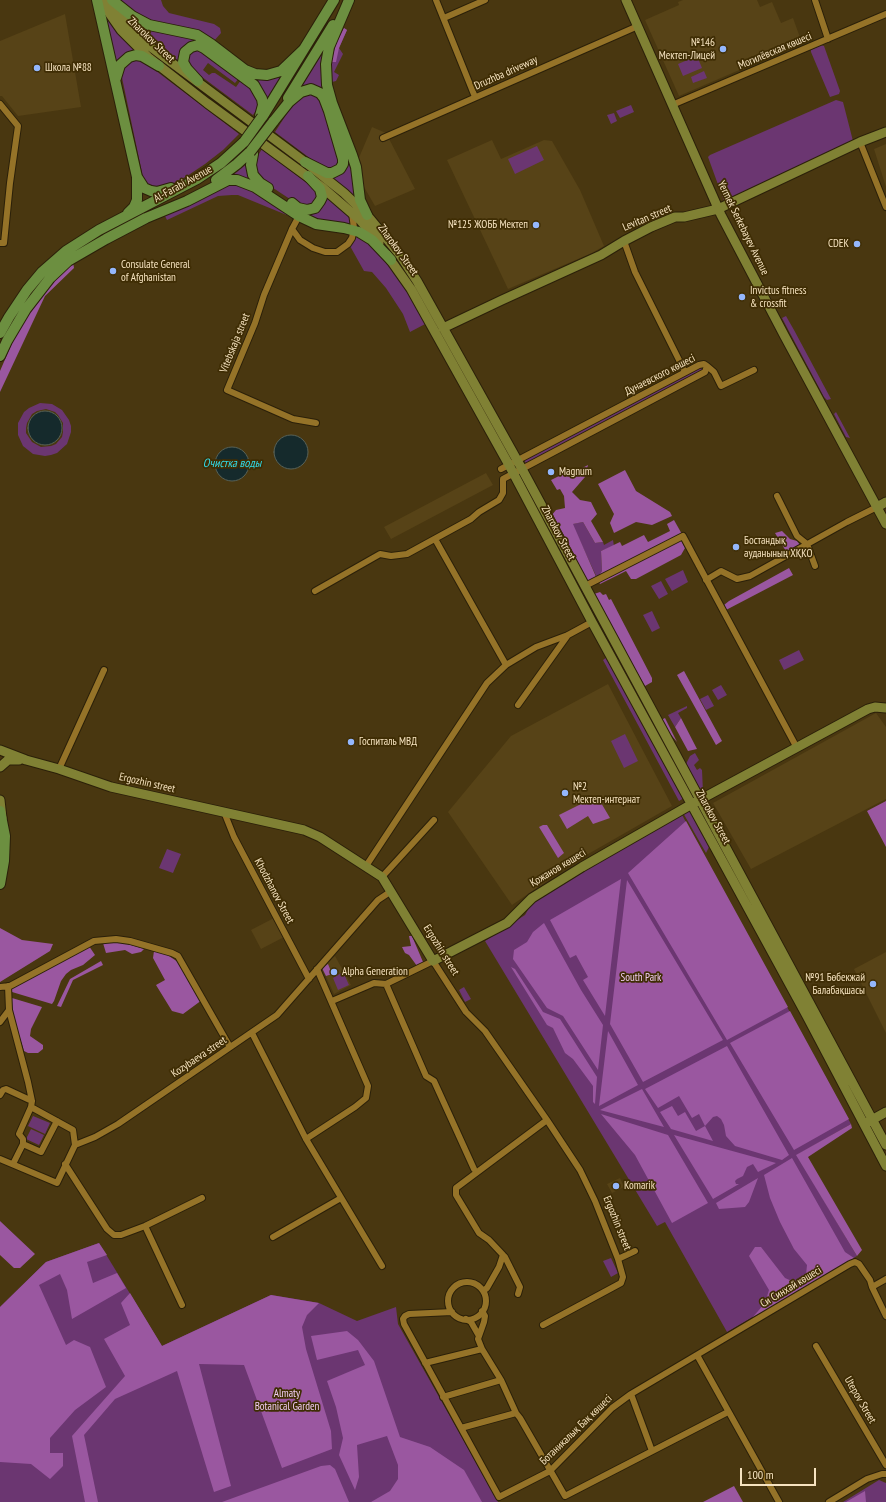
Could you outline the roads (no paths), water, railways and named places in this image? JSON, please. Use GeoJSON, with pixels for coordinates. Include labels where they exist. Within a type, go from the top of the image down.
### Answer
{"type":"FeatureCollection","features":[{"type":"Feature","properties":{"kind":"main road","name":"Zharokov Street"},"geometry":{"type":"LineString","coordinates":[[99,0],[129,39],[159,66],[308,176],[351,211],[373,235],[391,260],[411,289],[432,326],[507,472],[538,522],[692,804],[814,1021]]}},
{"type":"Feature","properties":{"kind":"main road"},"geometry":{"type":"LineString","coordinates":[[99,0],[137,177],[136,203],[134,207],[121,219]]}},
{"type":"Feature","properties":{"kind":"main road","name":"Zharokov Street"},"geometry":{"type":"LineString","coordinates":[[111,0],[136,35],[344,193],[367,215],[400,255],[417,281],[520,465],[701,799],[814,1021],[868,1122],[879,1134],[886,1145]]}},
{"type":"Feature","properties":{"kind":"main road"},"geometry":{"type":"LineString","coordinates":[[111,0],[132,16],[148,25],[197,36],[211,44],[245,70],[255,74],[268,75],[281,71],[304,49]]}},
{"type":"Feature","properties":{"kind":"main road","name":"Al-Farabi Avenue"},"geometry":{"type":"LineString","coordinates":[[0,333],[9,316],[27,290],[54,260],[74,245],[192,182],[221,163],[244,142],[255,128],[334,0]]}},
{"type":"Feature","properties":{"kind":"main road"},"geometry":{"type":"LineString","coordinates":[[348,0],[329,47],[326,64],[327,85],[332,103],[356,167],[360,200],[367,215]]}},
{"type":"Feature","properties":{"kind":"main road","name":"Al-Farabi Avenue"},"geometry":{"type":"LineString","coordinates":[[0,356],[26,309],[50,278],[61,267],[93,246],[203,189],[252,153],[273,122],[348,0]]}},
{"type":"Feature","properties":{"kind":"main road","name":"Yermek Serkebayev Avenue"},"geometry":{"type":"LineString","coordinates":[[626,0],[718,209],[886,524]]}},
{"type":"Feature","properties":{"kind":"main road"},"geometry":{"type":"LineString","coordinates":[[198,81],[184,66],[183,62],[185,52],[190,47],[198,45],[254,85],[262,98],[263,105],[261,117]]}},
{"type":"Feature","properties":{"kind":"main road"},"geometry":{"type":"LineString","coordinates":[[116,78],[120,65],[129,57],[142,56],[159,66]]}},
{"type":"Feature","properties":{"kind":"main road"},"geometry":{"type":"LineString","coordinates":[[273,122],[289,102],[301,92],[311,89],[320,93],[324,98],[343,159],[343,164],[340,169],[332,173],[327,173],[305,162]]}},
{"type":"Feature","properties":{"kind":"main road","name":"Levitan street"},"geometry":{"type":"LineString","coordinates":[[443,328],[601,255],[651,227],[675,217],[684,217],[718,209],[860,142],[886,132]]}},
{"type":"Feature","properties":{"kind":"main road"},"geometry":{"type":"LineString","coordinates":[[252,153],[251,165],[255,179],[298,208],[307,210],[315,208],[322,197],[320,189],[308,176]]}},
{"type":"Feature","properties":{"kind":"main road"},"geometry":{"type":"LineString","coordinates":[[137,177],[144,188],[157,192],[167,190],[221,163]]}},
{"type":"Feature","properties":{"kind":"main road"},"geometry":{"type":"LineString","coordinates":[[146,218],[187,201],[223,182],[232,179],[255,187],[299,216],[316,224],[354,230],[372,240],[391,260]]}},
{"type":"Feature","properties":{"kind":"main road"},"geometry":{"type":"LineString","coordinates":[[877,507],[886,502]]}},
{"type":"Feature","properties":{"kind":"main road"},"geometry":{"type":"LineString","coordinates":[[538,522],[547,517]]}},
{"type":"Feature","properties":{"kind":"main road"},"geometry":{"type":"LineString","coordinates":[[701,799],[868,710],[875,707],[886,708]]}},
{"type":"Feature","properties":{"kind":"main road","name":"Ergozhin street"},"geometry":{"type":"LineString","coordinates":[[0,750],[26,760],[59,769],[111,787],[304,830],[320,837],[382,877],[433,961]]}},
{"type":"Feature","properties":{"kind":"main road","name":"Ergozhin street"},"geometry":{"type":"LineString","coordinates":[[0,767],[8,760],[26,760]]}},
{"type":"Feature","properties":{"kind":"main road","name":"Қожанов көшесі"},"geometry":{"type":"LineString","coordinates":[[433,961],[507,923],[532,898],[582,867],[701,799]]}},
{"type":"Feature","properties":{"kind":"main road"},"geometry":{"type":"LineString","coordinates":[[0,800],[5,836],[4,861],[0,884]]}},
{"type":"Feature","properties":{"kind":"main road"},"geometry":{"type":"LineString","coordinates":[[0,811],[3,824]]}},
{"type":"Feature","properties":{"kind":"main road"},"geometry":{"type":"LineString","coordinates":[[868,1122],[886,1112]]}},
{"type":"Feature","properties":{"kind":"main road","name":"Zharokov Street"},"geometry":{"type":"LineString","coordinates":[[879,1134],[886,1166]]}},
{"type":"Feature","properties":{"kind":"street"},"geometry":{"type":"LineString","coordinates":[[436,0],[475,97]]}},
{"type":"Feature","properties":{"kind":"street"},"geometry":{"type":"LineString","coordinates":[[444,18],[485,0]]}},
{"type":"Feature","properties":{"kind":"street"},"geometry":{"type":"LineString","coordinates":[[814,0],[828,39]]}},
{"type":"Feature","properties":{"kind":"street","name":"Могилёвская көшесі"},"geometry":{"type":"LineString","coordinates":[[672,104],[886,14]]}},
{"type":"Feature","properties":{"kind":"street","name":"Druzhba driveway"},"geometry":{"type":"LineString","coordinates":[[383,138],[638,26]]}},
{"type":"Feature","properties":{"kind":"street"},"geometry":{"type":"LineString","coordinates":[[0,104],[18,126],[4,243],[0,243]]}},
{"type":"Feature","properties":{"kind":"street"},"geometry":{"type":"LineString","coordinates":[[860,142],[886,207]]}},
{"type":"Feature","properties":{"kind":"street"},"geometry":{"type":"LineString","coordinates":[[292,228],[296,235],[306,244],[325,252],[337,252],[348,244],[352,238],[354,230],[351,211]]}},
{"type":"Feature","properties":{"kind":"street","name":"Vitebskaja street"},"geometry":{"type":"LineString","coordinates":[[299,216],[292,228],[264,295],[227,390],[293,419],[316,423]]}},
{"type":"Feature","properties":{"kind":"street"},"geometry":{"type":"LineString","coordinates":[[624,241],[635,272],[685,372]]}},
{"type":"Feature","properties":{"kind":"street","name":"Дунаевского көшесі"},"geometry":{"type":"LineString","coordinates":[[704,364],[707,366],[705,372],[507,472],[685,372],[699,365],[704,364]]}},
{"type":"Feature","properties":{"kind":"street"},"geometry":{"type":"LineString","coordinates":[[707,366],[714,372],[721,386],[754,370]]}},
{"type":"Feature","properties":{"kind":"street"},"geometry":{"type":"LineString","coordinates":[[315,591],[380,554],[391,556],[407,554],[471,519],[499,500],[503,493],[503,479],[507,472]]}},
{"type":"Feature","properties":{"kind":"street"},"geometry":{"type":"LineString","coordinates":[[777,496],[797,536],[807,544],[815,566]]}},
{"type":"Feature","properties":{"kind":"street"},"geometry":{"type":"LineString","coordinates":[[706,580],[721,571],[737,579],[745,578],[877,507]]}},
{"type":"Feature","properties":{"kind":"street"},"geometry":{"type":"LineString","coordinates":[[585,586],[683,536],[796,748]]}},
{"type":"Feature","properties":{"kind":"street"},"geometry":{"type":"LineString","coordinates":[[435,539],[506,665]]}},
{"type":"Feature","properties":{"kind":"street"},"geometry":{"type":"LineString","coordinates":[[366,866],[488,683],[506,665],[536,647],[568,635],[592,622]]}},
{"type":"Feature","properties":{"kind":"street"},"geometry":{"type":"LineString","coordinates":[[518,705],[568,635]]}},
{"type":"Feature","properties":{"kind":"street"},"geometry":{"type":"LineString","coordinates":[[59,769],[104,670]]}},
{"type":"Feature","properties":{"kind":"street","name":"Khodzhanov Street"},"geometry":{"type":"LineString","coordinates":[[224,812],[234,837],[308,979]]}},
{"type":"Feature","properties":{"kind":"street"},"geometry":{"type":"LineString","coordinates":[[382,877],[434,820]]}},
{"type":"Feature","properties":{"kind":"street","name":"Kozybaeva street"},"geometry":{"type":"LineString","coordinates":[[75,1144],[118,1124],[277,1015],[378,900],[390,892]]}},
{"type":"Feature","properties":{"kind":"street"},"geometry":{"type":"LineString","coordinates":[[14,1164],[23,1144],[23,1139],[19,1134],[31,1104],[28,1082],[3,986],[94,941],[116,939],[130,941],[178,956],[230,1047]]}},
{"type":"Feature","properties":{"kind":"street","name":"Қожанов көшесі"},"geometry":{"type":"LineString","coordinates":[[332,1001],[374,983],[386,984],[433,961]]}},
{"type":"Feature","properties":{"kind":"street","name":"Ergozhin street"},"geometry":{"type":"LineString","coordinates":[[433,961],[466,1012],[485,1031],[580,1170],[595,1200],[618,1259],[623,1277],[621,1283],[543,1325]]}},
{"type":"Feature","properties":{"kind":"street"},"geometry":{"type":"LineString","coordinates":[[306,1138],[355,1107],[366,1098],[368,1086],[317,969]]}},
{"type":"Feature","properties":{"kind":"street"},"geometry":{"type":"LineString","coordinates":[[386,984],[426,1076],[434,1081],[474,1169]]}},
{"type":"Feature","properties":{"kind":"street"},"geometry":{"type":"LineString","coordinates":[[0,1022],[9,1010]]}},
{"type":"Feature","properties":{"kind":"street"},"geometry":{"type":"LineString","coordinates":[[252,1033],[306,1138],[382,1266]]}},
{"type":"Feature","properties":{"kind":"street"},"geometry":{"type":"LineString","coordinates":[[0,1095],[3,1090],[6,1089],[73,1130],[75,1144],[56,1183],[0,1159]]}},
{"type":"Feature","properties":{"kind":"street"},"geometry":{"type":"LineString","coordinates":[[518,1294],[520,1287],[503,1255],[480,1233],[456,1195],[456,1188],[547,1120]]}},
{"type":"Feature","properties":{"kind":"street"},"geometry":{"type":"LineString","coordinates":[[23,1144],[41,1152],[57,1121]]}},
{"type":"Feature","properties":{"kind":"street"},"geometry":{"type":"LineString","coordinates":[[65,1164],[107,1229],[114,1235],[121,1235],[145,1226],[202,1198]]}},
{"type":"Feature","properties":{"kind":"street"},"geometry":{"type":"LineString","coordinates":[[273,1237],[341,1198]]}},
{"type":"Feature","properties":{"kind":"street"},"geometry":{"type":"LineString","coordinates":[[145,1226],[182,1305]]}},
{"type":"Feature","properties":{"kind":"street"},"geometry":{"type":"LineString","coordinates":[[618,1259],[635,1251]]}},
{"type":"Feature","properties":{"kind":"street"},"geometry":{"type":"LineString","coordinates":[[482,1291],[487,1288],[499,1267],[503,1255]]}},
{"type":"Feature","properties":{"kind":"street","name":"Си Синхай көшесі"},"geometry":{"type":"LineString","coordinates":[[697,1355],[855,1262],[859,1264],[870,1280],[872,1287]]}},
{"type":"Feature","properties":{"kind":"street"},"geometry":{"type":"LineString","coordinates":[[886,1279],[872,1287],[886,1316]]}},
{"type":"Feature","properties":{"kind":"street"},"geometry":{"type":"LineString","coordinates":[[466,1319],[475,1317],[482,1311],[485,1301],[482,1291],[474,1284],[467,1282],[458,1284],[454,1287],[449,1296],[449,1306],[452,1312],[458,1317],[471,1322],[479,1336]]}},
{"type":"Feature","properties":{"kind":"street"},"geometry":{"type":"LineString","coordinates":[[482,1311],[485,1316],[478,1340],[501,1380],[516,1413],[564,1496],[728,1412]]}},
{"type":"Feature","properties":{"kind":"street"},"geometry":{"type":"LineString","coordinates":[[452,1312],[408,1314],[403,1319],[404,1324],[425,1364],[461,1428],[516,1413]]}},
{"type":"Feature","properties":{"kind":"street","name":"Utepov Street"},"geometry":{"type":"LineString","coordinates":[[816,1346],[886,1465]]}},
{"type":"Feature","properties":{"kind":"street"},"geometry":{"type":"LineString","coordinates":[[425,1364],[482,1349]]}},
{"type":"Feature","properties":{"kind":"street"},"geometry":{"type":"LineString","coordinates":[[697,1355],[779,1502]]}},
{"type":"Feature","properties":{"kind":"street","name":"Ботаникалық Бақ көшесі"},"geometry":{"type":"LineString","coordinates":[[461,1428],[499,1497],[550,1471],[612,1408],[631,1394],[697,1355]]}},
{"type":"Feature","properties":{"kind":"street"},"geometry":{"type":"LineString","coordinates":[[443,1396],[501,1380]]}},
{"type":"Feature","properties":{"kind":"street"},"geometry":{"type":"LineString","coordinates":[[631,1394],[652,1451]]}},
{"type":"Feature","properties":{"kind":"street"},"geometry":{"type":"LineString","coordinates":[[829,1502],[867,1479],[886,1474]]}},
{"type":"Feature","properties":{"kind":"water"},"geometry":{"type":"Polygon","coordinates":[[[48,411],[57,416],[61,421],[61,435],[57,440],[52,444],[42,445],[38,444],[29,435],[28,425],[29,421],[38,412],[48,411]]]}},
{"type":"Feature","properties":{"kind":"water","name":"Очистка воды"},"geometry":{"type":"Polygon","coordinates":[[[291,435],[303,440],[308,452],[303,464],[291,469],[279,464],[274,452],[279,440],[291,435]]]}},
{"type":"Feature","properties":{"kind":"water","name":"Очистка воды"},"geometry":{"type":"Polygon","coordinates":[[[235,447],[242,449],[247,454],[249,464],[247,474],[242,479],[229,481],[222,479],[217,474],[215,461],[217,454],[222,449],[235,447]]]}},
{"type":"Feature","properties":{"kind":"place","name":"№146 Мектеп-Лицей"},"geometry":{"type":"Point","coordinates":[723,49]}},
{"type":"Feature","properties":{"kind":"place","name":"Школа №88"},"geometry":{"type":"Point","coordinates":[37,68]}},
{"type":"Feature","properties":{"kind":"place","name":"№125 ЖОББ Мектеп"},"geometry":{"type":"Point","coordinates":[536,225]}},
{"type":"Feature","properties":{"kind":"place","name":"CDEK"},"geometry":{"type":"Point","coordinates":[857,244]}},
{"type":"Feature","properties":{"kind":"place","name":"Consulate General of Afghanistan"},"geometry":{"type":"Point","coordinates":[113,271]}},
{"type":"Feature","properties":{"kind":"place","name":"Invictus fitness & crossfit"},"geometry":{"type":"Point","coordinates":[742,297]}},
{"type":"Feature","properties":{"kind":"place","name":"Magnum"},"geometry":{"type":"Point","coordinates":[551,472]}},
{"type":"Feature","properties":{"kind":"place","name":"Бостандық ауданының ХҚКО"},"geometry":{"type":"Point","coordinates":[736,547]}},
{"type":"Feature","properties":{"kind":"place","name":"Госпиталь МВД"},"geometry":{"type":"Point","coordinates":[351,742]}},
{"type":"Feature","properties":{"kind":"place","name":"№2 Мектеп-интернат"},"geometry":{"type":"Point","coordinates":[565,793]}},
{"type":"Feature","properties":{"kind":"place","name":"Alpha Generation"},"geometry":{"type":"Point","coordinates":[334,972]}},
{"type":"Feature","properties":{"kind":"place","name":"№91 Бөбекжай Балабақшасы"},"geometry":{"type":"Point","coordinates":[873,984]}},
{"type":"Feature","properties":{"kind":"place","name":"Komarik"},"geometry":{"type":"Point","coordinates":[616,1186]}},
{"type":"Feature","properties":{"kind":"park label","name":"South Park"},"geometry":{"type":"Point","coordinates":[641,978]}},
{"type":"Feature","properties":{"kind":"park label","name":"Almaty Botanical Garden"},"geometry":{"type":"Point","coordinates":[287,1400]}}]}
